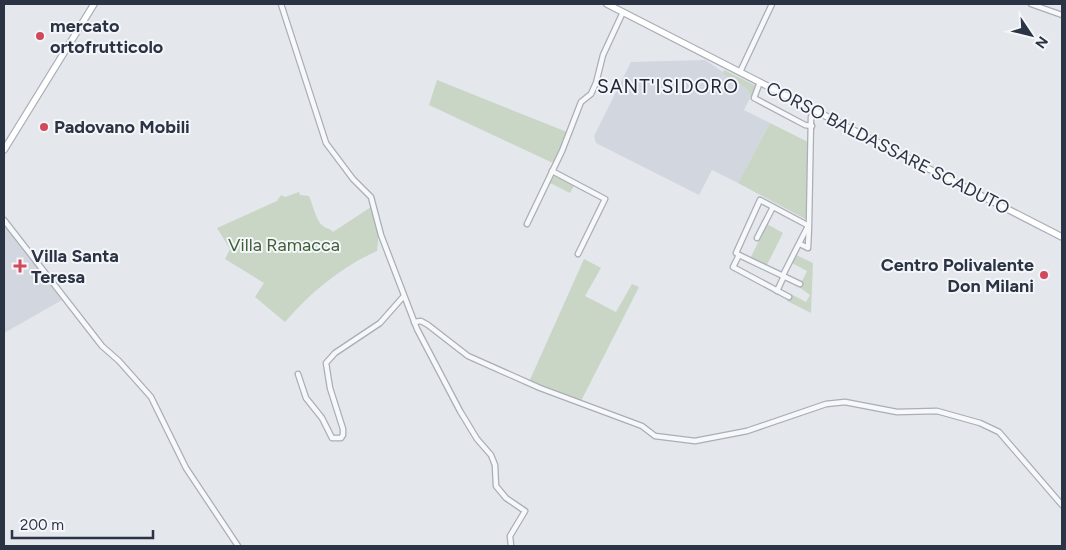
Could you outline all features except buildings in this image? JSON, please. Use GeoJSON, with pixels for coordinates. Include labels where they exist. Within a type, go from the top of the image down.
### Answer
{"type":"FeatureCollection","features":[{"type":"Feature","properties":{"kind":"street"},"geometry":{"type":"LineString","coordinates":[[4,150],[94,4]]}},
{"type":"Feature","properties":{"kind":"street"},"geometry":{"type":"LineString","coordinates":[[281,4],[326,143],[353,179],[371,197],[381,235],[414,322],[460,411],[477,439],[491,455],[495,464],[496,486],[506,498],[524,511],[510,536],[511,546]]}},
{"type":"Feature","properties":{"kind":"street","name":"CORSO BALDASSARE SCADUTO"},"geometry":{"type":"LineString","coordinates":[[607,4],[1062,238]]}},
{"type":"Feature","properties":{"kind":"street"},"geometry":{"type":"LineString","coordinates":[[740,72],[772,4]]}},
{"type":"Feature","properties":{"kind":"street"},"geometry":{"type":"LineString","coordinates":[[1031,4],[1062,15]]}},
{"type":"Feature","properties":{"kind":"street"},"geometry":{"type":"LineString","coordinates":[[527,224],[581,102],[591,94],[596,83],[603,55],[623,12]]}},
{"type":"Feature","properties":{"kind":"street"},"geometry":{"type":"LineString","coordinates":[[760,82],[754,98],[805,125],[812,126]]}},
{"type":"Feature","properties":{"kind":"street"},"geometry":{"type":"LineString","coordinates":[[800,244],[808,248],[812,206],[811,116],[814,110]]}},
{"type":"Feature","properties":{"kind":"street"},"geometry":{"type":"LineString","coordinates":[[552,171],[606,199],[578,254]]}},
{"type":"Feature","properties":{"kind":"street"},"geometry":{"type":"LineString","coordinates":[[800,284],[736,253],[760,200],[809,226]]}},
{"type":"Feature","properties":{"kind":"street"},"geometry":{"type":"LineString","coordinates":[[757,238],[773,207]]}},
{"type":"Feature","properties":{"kind":"street"},"geometry":{"type":"LineString","coordinates":[[4,220],[102,346],[119,361],[151,397],[186,468],[238,546]]}},
{"type":"Feature","properties":{"kind":"street"},"geometry":{"type":"LineString","coordinates":[[777,291],[809,226]]}},
{"type":"Feature","properties":{"kind":"street"},"geometry":{"type":"LineString","coordinates":[[739,255],[733,267],[789,297]]}},
{"type":"Feature","properties":{"kind":"street"},"geometry":{"type":"LineString","coordinates":[[298,374],[306,398],[322,418],[328,433],[332,438],[341,438],[344,435],[343,429],[330,388],[326,363],[335,353],[375,327],[404,297]]}},
{"type":"Feature","properties":{"kind":"street"},"geometry":{"type":"LineString","coordinates":[[414,322],[421,321],[428,325],[468,356],[540,388],[642,426],[655,436],[683,440],[710,439],[747,430],[818,406],[845,402],[896,412],[937,411],[949,414],[980,423],[999,432],[1062,505]]}},
{"type":"Feature","properties":{"kind":"shaded area"},"geometry":{"type":"Polygon","coordinates":[[[705,60],[723,72],[724,70],[756,86],[744,110],[770,123],[738,183],[712,170],[699,195],[596,143],[594,136],[631,62],[705,60]]]}},
{"type":"Feature","properties":{"kind":"shaded area","name":"Villa Santa Teresa"},"geometry":{"type":"Polygon","coordinates":[[[4,222],[62,300],[4,333],[4,222]]]}},
{"type":"Feature","properties":{"kind":"green space"},"geometry":{"type":"Polygon","coordinates":[[[724,70],[756,86],[751,96],[743,85],[723,73],[724,70]]]}},
{"type":"Feature","properties":{"kind":"green space"},"geometry":{"type":"Polygon","coordinates":[[[437,80],[567,132],[553,163],[429,105],[437,80]]]}},
{"type":"Feature","properties":{"kind":"green space"},"geometry":{"type":"Polygon","coordinates":[[[770,123],[810,143],[807,220],[738,183],[770,123]]]}},
{"type":"Feature","properties":{"kind":"green space"},"geometry":{"type":"Polygon","coordinates":[[[554,176],[574,186],[570,193],[550,183],[554,176]]]}},
{"type":"Feature","properties":{"kind":"green space","name":"Villa Ramacca"},"geometry":{"type":"Polygon","coordinates":[[[299,192],[300,195],[309,196],[318,220],[323,226],[333,232],[371,207],[379,232],[377,251],[364,257],[327,281],[305,300],[285,322],[255,297],[264,283],[225,259],[230,249],[217,228],[277,201],[281,195],[285,197],[299,192]]]}},
{"type":"Feature","properties":{"kind":"green space"},"geometry":{"type":"Polygon","coordinates":[[[767,224],[783,233],[766,267],[750,259],[767,224]]]}},
{"type":"Feature","properties":{"kind":"green space"},"geometry":{"type":"Polygon","coordinates":[[[796,255],[813,263],[811,313],[787,301],[791,294],[806,302],[810,295],[799,287],[807,271],[792,263],[796,255]]]}},
{"type":"Feature","properties":{"kind":"green space"},"geometry":{"type":"Polygon","coordinates":[[[584,259],[601,268],[585,296],[616,312],[632,284],[639,287],[581,401],[529,382],[584,259]]]}},
{"type":"Feature","properties":{"kind":"place","name":"mercato ortofrutticolo"},"geometry":{"type":"Point","coordinates":[40,36]}},
{"type":"Feature","properties":{"kind":"place","name":"Padovano Mobili"},"geometry":{"type":"Point","coordinates":[44,127]}},
{"type":"Feature","properties":{"kind":"place","name":"Villa Santa Teresa"},"geometry":{"type":"Point","coordinates":[20,266]}},
{"type":"Feature","properties":{"kind":"place","name":"Centro Polivalente Don Milani"},"geometry":{"type":"Point","coordinates":[1044,275]}},
{"type":"Feature","properties":{"kind":"district","name":"SANT'ISIDORO"},"geometry":{"type":"Point","coordinates":[668,86]}}]}
